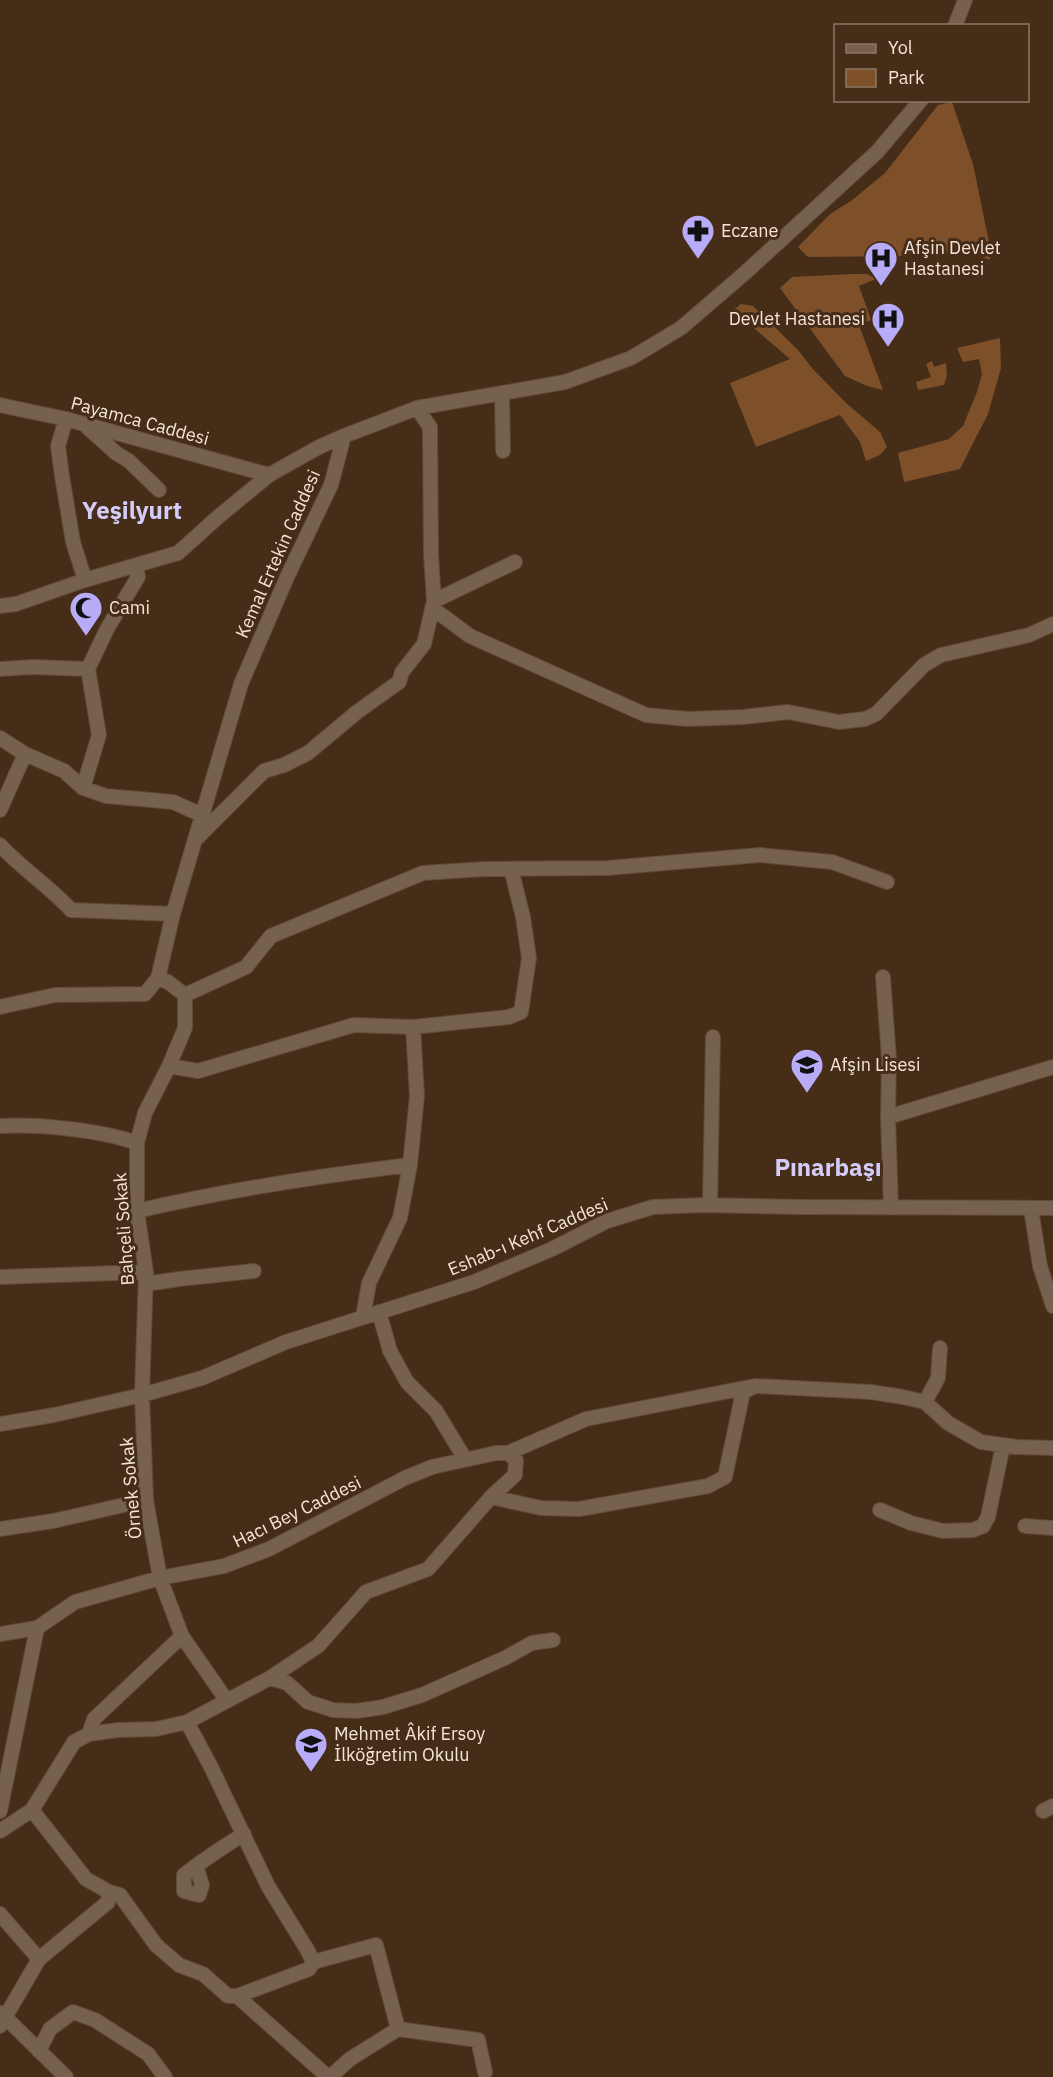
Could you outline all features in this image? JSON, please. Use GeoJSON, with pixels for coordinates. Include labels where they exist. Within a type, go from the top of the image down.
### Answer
{"type":"FeatureCollection","features":[{"type":"Feature","properties":{"kind":"street"},"geometry":{"type":"LineString","coordinates":[[956,24],[965,0]]}},
{"type":"Feature","properties":{"kind":"street"},"geometry":{"type":"LineString","coordinates":[[0,606],[16,604],[85,580],[178,553],[269,476],[319,447],[344,436],[417,408],[565,382],[631,358],[681,328],[746,272],[877,152],[919,102]]}},
{"type":"Feature","properties":{"kind":"street"},"geometry":{"type":"LineString","coordinates":[[502,393],[503,451]]}},
{"type":"Feature","properties":{"kind":"street","name":"Payamca Caddesi"},"geometry":{"type":"LineString","coordinates":[[0,405],[85,424],[269,476]]}},
{"type":"Feature","properties":{"kind":"street"},"geometry":{"type":"LineString","coordinates":[[196,840],[264,771],[284,765],[308,753],[357,712],[399,682],[402,672],[424,644],[433,604],[430,427],[417,408]]}},
{"type":"Feature","properties":{"kind":"street"},"geometry":{"type":"LineString","coordinates":[[66,419],[58,446],[73,542],[85,580]]}},
{"type":"Feature","properties":{"kind":"street"},"geometry":{"type":"LineString","coordinates":[[85,424],[159,490]]}},
{"type":"Feature","properties":{"kind":"street","name":"Kemal Ertekin Caddesi"},"geometry":{"type":"LineString","coordinates":[[158,978],[172,914],[241,684],[287,577],[331,485],[344,436]]}},
{"type":"Feature","properties":{"kind":"street"},"geometry":{"type":"LineString","coordinates":[[433,604],[515,562]]}},
{"type":"Feature","properties":{"kind":"street"},"geometry":{"type":"LineString","coordinates":[[83,788],[99,735],[88,669],[107,629],[138,577],[136,566]]}},
{"type":"Feature","properties":{"kind":"street"},"geometry":{"type":"LineString","coordinates":[[433,604],[470,636],[646,715],[688,719],[743,717],[788,712],[839,722],[865,719],[876,714],[924,665],[941,655],[1029,635],[1053,624]]}},
{"type":"Feature","properties":{"kind":"street"},"geometry":{"type":"LineString","coordinates":[[0,669],[33,667],[88,669]]}},
{"type":"Feature","properties":{"kind":"street"},"geometry":{"type":"LineString","coordinates":[[0,738],[25,754],[64,771],[83,788],[106,796],[173,802],[202,815]]}},
{"type":"Feature","properties":{"kind":"street"},"geometry":{"type":"LineString","coordinates":[[0,810],[25,754]]}},
{"type":"Feature","properties":{"kind":"street"},"geometry":{"type":"LineString","coordinates":[[0,846],[11,858],[60,897],[71,910],[172,914]]}},
{"type":"Feature","properties":{"kind":"street"},"geometry":{"type":"LineString","coordinates":[[0,1008],[55,995],[145,994],[158,978],[168,982],[184,995],[246,967],[271,936],[423,873],[607,868],[760,855],[832,862],[887,882]]}},
{"type":"Feature","properties":{"kind":"street"},"geometry":{"type":"LineString","coordinates":[[169,1066],[198,1071],[354,1025],[413,1027],[509,1017],[521,1012],[529,958],[512,869]]}},
{"type":"Feature","properties":{"kind":"street"},"geometry":{"type":"LineString","coordinates":[[883,977],[889,1059],[891,1208]]}},
{"type":"Feature","properties":{"kind":"street","name":"Bahçeli Sokak"},"geometry":{"type":"LineString","coordinates":[[142,1395],[146,1278],[137,1211],[137,1143],[145,1113],[185,1028],[184,995]]}},
{"type":"Feature","properties":{"kind":"street"},"geometry":{"type":"LineString","coordinates":[[363,1317],[369,1283],[400,1218],[410,1165],[417,1096],[413,1027]]}},
{"type":"Feature","properties":{"kind":"street"},"geometry":{"type":"LineString","coordinates":[[710,1205],[713,1037]]}},
{"type":"Feature","properties":{"kind":"street"},"geometry":{"type":"LineString","coordinates":[[888,1117],[1053,1067]]}},
{"type":"Feature","properties":{"kind":"street"},"geometry":{"type":"LineString","coordinates":[[0,1126],[27,1125],[121,1137],[137,1143]]}},
{"type":"Feature","properties":{"kind":"street"},"geometry":{"type":"LineString","coordinates":[[137,1211],[188,1199],[319,1176],[410,1165]]}},
{"type":"Feature","properties":{"kind":"street","name":"Eshab-ı Kehf Caddesi"},"geometry":{"type":"LineString","coordinates":[[0,1424],[54,1415],[142,1395],[201,1378],[286,1342],[474,1282],[552,1250],[607,1221],[653,1208],[710,1205],[1053,1208]]}},
{"type":"Feature","properties":{"kind":"street"},"geometry":{"type":"LineString","coordinates":[[1031,1209],[1040,1266],[1053,1306]]}},
{"type":"Feature","properties":{"kind":"street"},"geometry":{"type":"LineString","coordinates":[[0,1276],[179,1279],[254,1271]]}},
{"type":"Feature","properties":{"kind":"street"},"geometry":{"type":"LineString","coordinates":[[379,1312],[390,1351],[407,1382],[436,1411],[465,1460]]}},
{"type":"Feature","properties":{"kind":"street"},"geometry":{"type":"LineString","coordinates":[[940,1348],[938,1378],[925,1402],[948,1423],[981,1442],[1053,1448]]}},
{"type":"Feature","properties":{"kind":"street"},"geometry":{"type":"LineString","coordinates":[[491,1497],[541,1508],[579,1509],[708,1486],[725,1477],[743,1392],[755,1386]]}},
{"type":"Feature","properties":{"kind":"street","name":"Hacı Bey Caddesi"},"geometry":{"type":"LineString","coordinates":[[0,1634],[37,1628],[75,1602],[160,1578],[224,1566],[269,1549],[405,1478],[432,1467],[496,1453],[508,1453],[586,1419],[755,1386],[871,1392],[925,1402]]}},
{"type":"Feature","properties":{"kind":"street","name":"Örnek Sokak"},"geometry":{"type":"LineString","coordinates":[[142,1395],[146,1500],[160,1578],[183,1636],[226,1701]]}},
{"type":"Feature","properties":{"kind":"street"},"geometry":{"type":"LineString","coordinates":[[880,1510],[911,1523],[943,1531],[973,1530],[983,1526],[988,1517],[1003,1445]]}},
{"type":"Feature","properties":{"kind":"street"},"geometry":{"type":"LineString","coordinates":[[0,1831],[32,1810],[74,1742],[89,1734],[117,1730],[156,1729],[187,1722],[270,1678],[318,1646],[366,1592],[428,1569],[491,1497],[515,1475],[516,1460],[508,1453]]}},
{"type":"Feature","properties":{"kind":"street"},"geometry":{"type":"LineString","coordinates":[[0,1529],[54,1521],[146,1500]]}},
{"type":"Feature","properties":{"kind":"street"},"geometry":{"type":"LineString","coordinates":[[1025,1526],[1053,1528]]}},
{"type":"Feature","properties":{"kind":"street"},"geometry":{"type":"LineString","coordinates":[[0,1811],[4,1766],[37,1628]]}},
{"type":"Feature","properties":{"kind":"street"},"geometry":{"type":"LineString","coordinates":[[89,1734],[94,1719],[183,1636]]}},
{"type":"Feature","properties":{"kind":"street"},"geometry":{"type":"LineString","coordinates":[[270,1678],[287,1683],[309,1702],[333,1710],[357,1711],[383,1707],[422,1695],[532,1643],[553,1640]]}},
{"type":"Feature","properties":{"kind":"street"},"geometry":{"type":"LineString","coordinates":[[187,1722],[268,1886],[313,1962]]}},
{"type":"Feature","properties":{"kind":"street"},"geometry":{"type":"LineString","coordinates":[[32,1810],[86,1879],[120,1895],[156,1945],[179,1965],[203,1974],[228,1996],[237,1996],[309,1969],[313,1962],[376,1944],[398,2029]]}},
{"type":"Feature","properties":{"kind":"street"},"geometry":{"type":"LineString","coordinates":[[206,1885],[199,1895],[184,1891],[184,1875],[244,1834]]}},
{"type":"Feature","properties":{"kind":"street"},"geometry":{"type":"LineString","coordinates":[[66,2077],[2,2019],[39,1959],[108,1902],[110,1892]]}},
{"type":"Feature","properties":{"kind":"street"},"geometry":{"type":"LineString","coordinates":[[0,1914],[39,1959]]}},
{"type":"Feature","properties":{"kind":"street"},"geometry":{"type":"LineString","coordinates":[[237,1996],[329,2077],[350,2059],[398,2029],[478,2040],[485,2072]]}},
{"type":"Feature","properties":{"kind":"street"},"geometry":{"type":"LineString","coordinates":[[39,2051],[50,2029],[73,2012],[95,2020],[148,2054],[165,2077]]}},
{"type":"Feature","properties":{"kind":"green space"},"geometry":{"type":"Polygon","coordinates":[[[952,102],[973,164],[990,247],[990,260],[982,257],[980,248],[945,252],[941,242],[920,246],[907,256],[808,257],[798,247],[830,214],[851,201],[885,173],[938,105],[952,102]]]}},
{"type":"Feature","properties":{"kind":"green space"},"geometry":{"type":"Polygon","coordinates":[[[867,274],[876,279],[859,286],[871,320],[859,325],[883,390],[845,376],[780,288],[792,277],[867,274]]]}},
{"type":"Feature","properties":{"kind":"green space"},"geometry":{"type":"Polygon","coordinates":[[[741,304],[753,306],[798,350],[846,403],[880,432],[887,447],[880,455],[866,461],[860,442],[840,415],[756,447],[730,383],[790,359],[733,310],[741,304]]]}},
{"type":"Feature","properties":{"kind":"green space"},"geometry":{"type":"Polygon","coordinates":[[[1000,338],[1001,368],[988,414],[960,469],[904,482],[898,453],[949,439],[963,426],[977,392],[982,374],[979,359],[963,362],[957,348],[1000,338]]]}},
{"type":"Feature","properties":{"kind":"green space"},"geometry":{"type":"Polygon","coordinates":[[[932,361],[934,367],[946,363],[947,375],[944,385],[918,390],[916,382],[931,377],[926,364],[932,361]]]}},
{"type":"Feature","properties":{"kind":"place","name":"Eczane"},"geometry":{"type":"Point","coordinates":[698,260]}},
{"type":"Feature","properties":{"kind":"place","name":"Afşin Devlet Hastanesi"},"geometry":{"type":"Point","coordinates":[881,287]}},
{"type":"Feature","properties":{"kind":"place","name":"Devlet Hastanesi"},"geometry":{"type":"Point","coordinates":[888,348]}},
{"type":"Feature","properties":{"kind":"place","name":"Cami"},"geometry":{"type":"Point","coordinates":[86,637]}},
{"type":"Feature","properties":{"kind":"place","name":"Afşin Lisesi"},"geometry":{"type":"Point","coordinates":[807,1094]}},
{"type":"Feature","properties":{"kind":"place","name":"Mehmet Âkif Ersoy İlköğretim Okulu"},"geometry":{"type":"Point","coordinates":[311,1773]}},
{"type":"Feature","properties":{"kind":"district","name":"Yeşilyurt"},"geometry":{"type":"Point","coordinates":[132,511]}},
{"type":"Feature","properties":{"kind":"district","name":"Pınarbaşı"},"geometry":{"type":"Point","coordinates":[828,1168]}}]}
